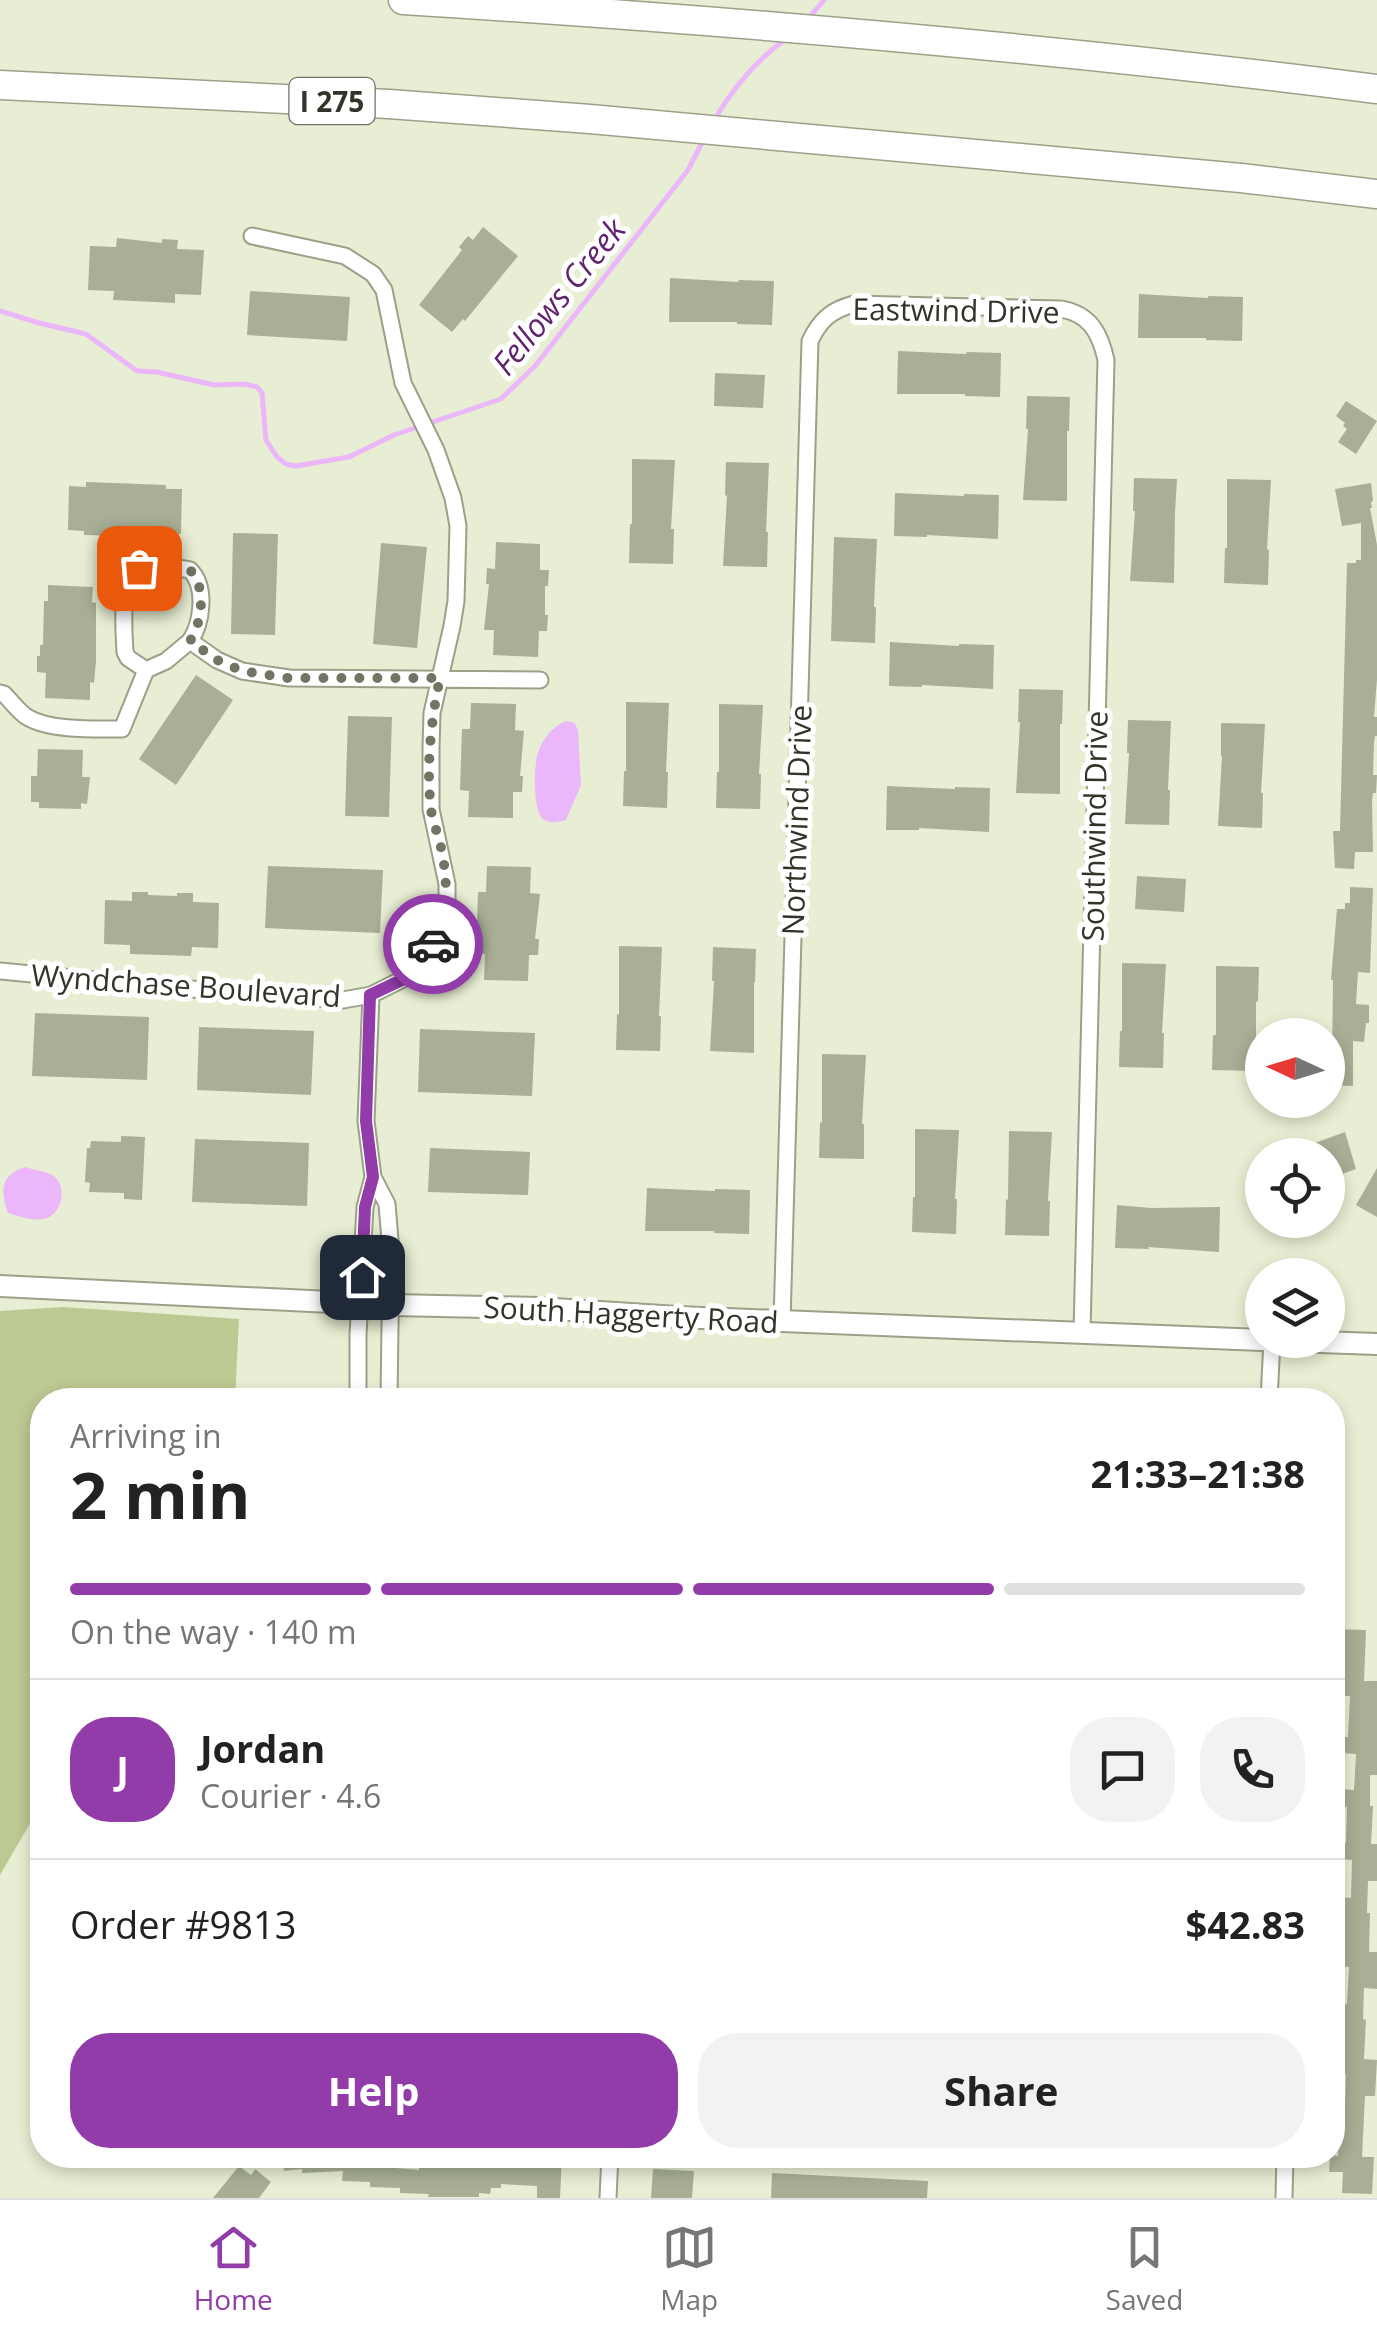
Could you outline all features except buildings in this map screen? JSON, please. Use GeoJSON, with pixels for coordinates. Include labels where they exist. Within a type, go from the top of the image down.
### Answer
{"type":"FeatureCollection","features":[{"type":"Feature","properties":{"kind":"highway"},"geometry":{"type":"LineString","coordinates":[[403,0],[834,32],[1205,67],[1377,89]]}},
{"type":"Feature","properties":{"kind":"highway","name":"I 275"},"geometry":{"type":"LineString","coordinates":[[0,85],[389,104],[752,132],[1377,194]]}},
{"type":"Feature","properties":{"kind":"main road","name":"South Haggerty Road"},"geometry":{"type":"LineString","coordinates":[[0,1286],[1245,1339]]}},
{"type":"Feature","properties":{"kind":"main road","name":"South Haggerty Road"},"geometry":{"type":"LineString","coordinates":[[1345,1343],[1377,1344]]}},
{"type":"Feature","properties":{"kind":"street","name":"Wyndchase Boulevard"},"geometry":{"type":"LineString","coordinates":[[0,971],[343,1000],[370,995],[406,978],[435,942],[444,912],[446,884],[431,809],[432,712],[456,601],[458,526],[454,498],[436,450],[402,383],[384,290],[373,274],[345,256],[252,236]]}},
{"type":"Feature","properties":{"kind":"street","name":"Eastwind Drive"},"geometry":{"type":"LineString","coordinates":[[822,322],[838,308],[854,304],[1061,309],[1078,314],[1091,324]]}},
{"type":"Feature","properties":{"kind":"street","name":"Northwind Drive"},"geometry":{"type":"LineString","coordinates":[[782,1322],[808,357],[810,342],[822,322]]}},
{"type":"Feature","properties":{"kind":"street","name":"Southwind Drive"},"geometry":{"type":"LineString","coordinates":[[1082,1332],[1106,360],[1102,340],[1091,324]]}},
{"type":"Feature","properties":{"kind":"street"},"geometry":{"type":"LineString","coordinates":[[0,693],[27,717],[50,724],[122,730],[146,670],[166,661],[190,641],[198,628],[200,585],[190,570],[151,564],[130,577],[126,591],[125,652],[146,670]]}},
{"type":"Feature","properties":{"kind":"street"},"geometry":{"type":"LineString","coordinates":[[190,641],[242,671],[288,678],[540,680]]}},
{"type":"Feature","properties":{"kind":"street","name":"Wyndchase Boulevard"},"geometry":{"type":"LineString","coordinates":[[370,995],[366,1121],[373,1177],[387,1204],[392,1252],[389,1388]]}},
{"type":"Feature","properties":{"kind":"street","name":"Wyndchase Boulevard"},"geometry":{"type":"LineString","coordinates":[[358,1388],[365,1207],[373,1177]]}},
{"type":"Feature","properties":{"kind":"street"},"geometry":{"type":"LineString","coordinates":[[1270,1388],[1271,1358]]}},
{"type":"Feature","properties":{"kind":"street"},"geometry":{"type":"LineString","coordinates":[[608,2198],[609,2168]]}},
{"type":"Feature","properties":{"kind":"street"},"geometry":{"type":"LineString","coordinates":[[1284,2198],[1285,2168]]}},
{"type":"Feature","properties":{"kind":"green space"},"geometry":{"type":"Polygon","coordinates":[[[63,1307],[239,1319],[236,1388],[30,1388],[30,1824],[0,1875],[0,1311],[63,1307]]]}},
{"type":"Feature","properties":{"kind":"shaded area"},"geometry":{"type":"Polygon","coordinates":[[[566,721],[575,723],[578,731],[581,785],[566,820],[551,822],[543,819],[537,808],[536,762],[544,739],[566,721]]]}},
{"type":"Feature","properties":{"kind":"shaded area"},"geometry":{"type":"Polygon","coordinates":[[[25,1167],[48,1173],[59,1182],[59,1205],[47,1218],[8,1213],[4,1185],[11,1174],[25,1167]]]}},
{"type":"Feature","properties":{"kind":"waterway","name":"Fellows Creek"},"geometry":{"type":"LineString","coordinates":[[806,21],[824,0]]}},
{"type":"Feature","properties":{"kind":"waterway","name":"Fellows Creek"},"geometry":{"type":"LineString","coordinates":[[715,119],[747,75],[787,38]]}},
{"type":"Feature","properties":{"kind":"waterway","name":"Fellows Creek"},"geometry":{"type":"LineString","coordinates":[[0,311],[86,334],[137,371],[214,385],[257,387],[262,393],[266,440],[286,464],[296,466],[349,457],[394,435],[501,399],[535,366],[688,170],[705,137]]}},
{"type":"Feature","properties":{"kind":"way so far"},"geometry":{"type":"LineString","coordinates":[[139,568],[151,564],[194,573],[200,585],[198,628],[190,641],[242,671],[288,678],[440,678],[432,712],[430,785],[447,901],[433,944]]}},
{"type":"Feature","properties":{"kind":"route"},"geometry":{"type":"LineString","coordinates":[[362,1277],[365,1207],[373,1177],[366,1121],[370,995],[406,978],[433,944]]}}]}
